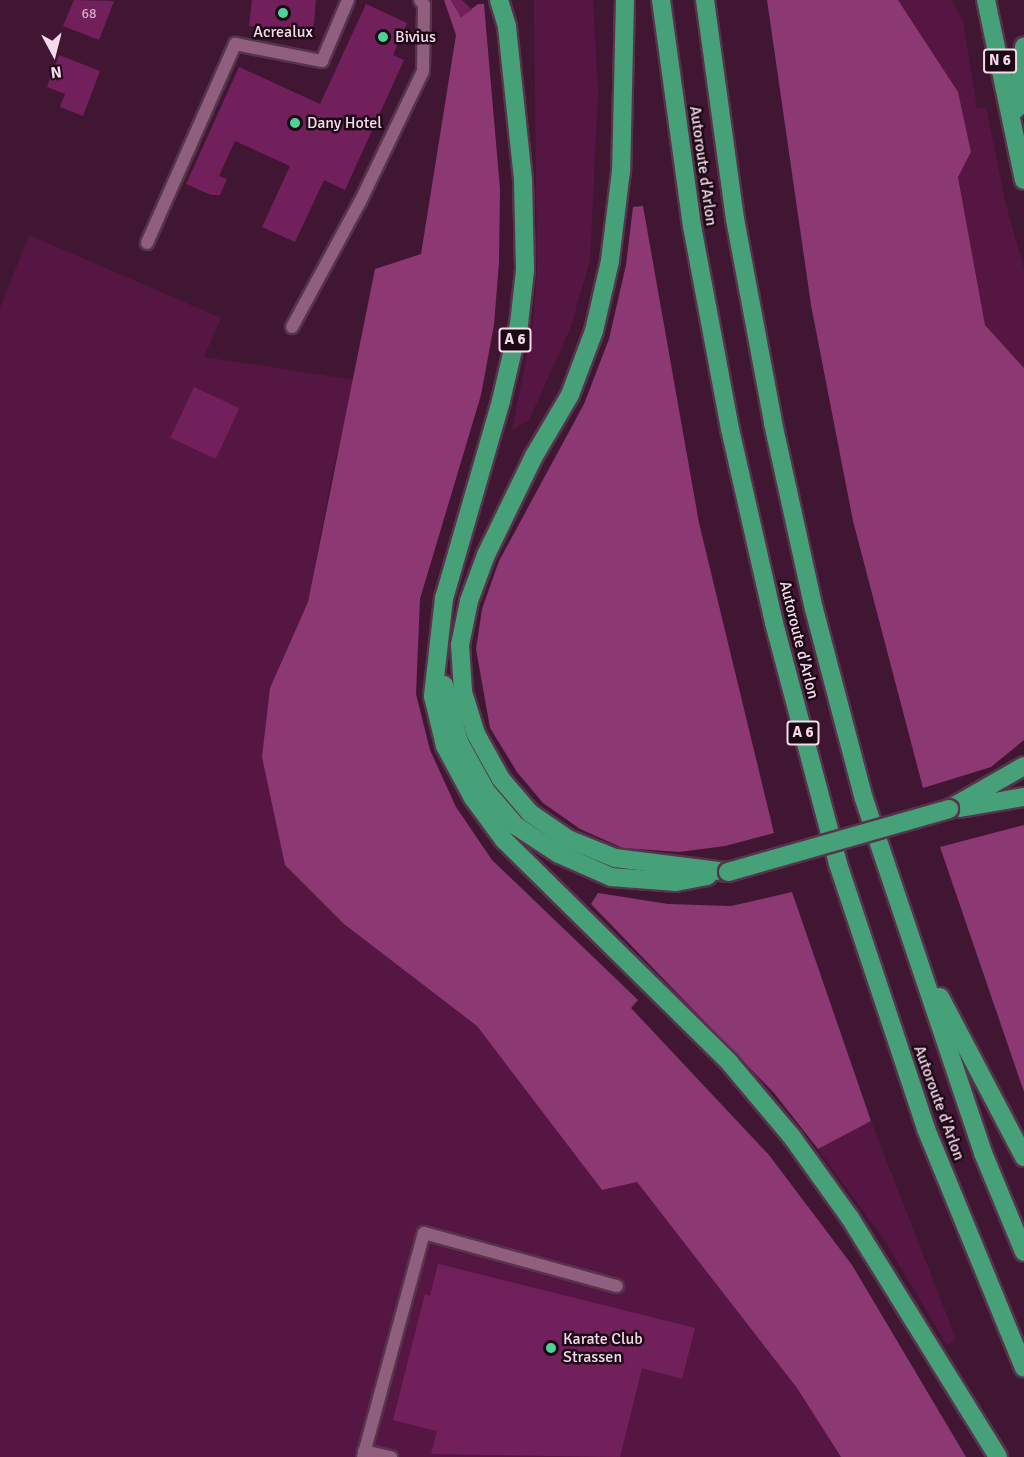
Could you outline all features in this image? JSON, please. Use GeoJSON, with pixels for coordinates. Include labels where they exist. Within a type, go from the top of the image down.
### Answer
{"type":"FeatureCollection","features":[{"type":"Feature","properties":{"kind":"highway","name":"A 6"},"geometry":{"type":"LineString","coordinates":[[498,0],[507,27],[523,180],[524,281],[501,401],[456,550],[438,645],[433,696],[445,746],[473,798],[504,840],[729,1062],[792,1137],[850,1218],[998,1457]]}},
{"type":"Feature","properties":{"kind":"highway","name":"A 6"},"geometry":{"type":"LineString","coordinates":[[507,27],[513,0]]}},
{"type":"Feature","properties":{"kind":"highway"},"geometry":{"type":"LineString","coordinates":[[625,0],[621,171],[610,261],[594,331],[570,396],[534,456],[486,555],[469,601],[460,645],[464,692],[476,734],[501,779],[530,813],[559,833],[615,858],[728,873]]}},
{"type":"Feature","properties":{"kind":"highway","name":"Autoroute d'Arlon"},"geometry":{"type":"LineString","coordinates":[[661,0],[694,237],[730,429],[777,635],[838,864],[926,1129],[1024,1368]]}},
{"type":"Feature","properties":{"kind":"highway","name":"Autoroute d'Arlon"},"geometry":{"type":"LineString","coordinates":[[705,0],[735,219],[778,446],[814,609],[864,799],[983,1153],[1024,1252]]}},
{"type":"Feature","properties":{"kind":"highway","name":"N 6"},"geometry":{"type":"LineString","coordinates":[[986,0],[1015,123],[1024,180]]}},
{"type":"Feature","properties":{"kind":"highway","name":"N 6"},"geometry":{"type":"LineString","coordinates":[[1015,123],[1024,47]]}},
{"type":"Feature","properties":{"kind":"highway","name":"A 6"},"geometry":{"type":"LineString","coordinates":[[438,645],[446,697],[459,742],[486,790],[516,826],[559,854],[611,877],[676,882],[728,873],[949,809],[1024,797]]}},
{"type":"Feature","properties":{"kind":"highway"},"geometry":{"type":"LineString","coordinates":[[949,809],[1024,766]]}},
{"type":"Feature","properties":{"kind":"highway","name":"A 6"},"geometry":{"type":"LineString","coordinates":[[914,950],[1024,1157]]}},
{"type":"Feature","properties":{"kind":"lane"},"geometry":{"type":"LineString","coordinates":[[147,243],[235,44],[322,61],[348,0]]}},
{"type":"Feature","properties":{"kind":"lane"},"geometry":{"type":"LineString","coordinates":[[292,327],[360,202],[423,71],[424,5],[420,0]]}},
{"type":"Feature","properties":{"kind":"lane"},"geometry":{"type":"LineString","coordinates":[[391,1457],[363,1454],[424,1233],[617,1286]]}},
{"type":"Feature","properties":{"kind":"shaded area"},"geometry":{"type":"Polygon","coordinates":[[[444,0],[451,0],[461,17],[478,4],[484,4],[500,189],[499,262],[494,325],[481,395],[420,599],[416,694],[430,750],[456,807],[492,860],[638,1000],[631,1008],[769,1155],[852,1265],[966,1457],[841,1457],[797,1388],[637,1182],[602,1190],[477,1026],[344,924],[285,865],[262,757],[270,688],[308,602],[375,269],[421,254],[456,35],[444,0]]]}},
{"type":"Feature","properties":{"kind":"shaded area"},"geometry":{"type":"Polygon","coordinates":[[[534,0],[593,0],[598,92],[590,260],[570,329],[529,420],[512,430],[532,330],[537,274],[534,0]]]}},
{"type":"Feature","properties":{"kind":"shaded area"},"geometry":{"type":"Polygon","coordinates":[[[767,0],[898,0],[958,92],[971,152],[958,177],[985,325],[1024,368],[1024,740],[991,767],[923,788],[853,521],[811,305],[767,0]]]}},
{"type":"Feature","properties":{"kind":"shaded area"},"geometry":{"type":"Polygon","coordinates":[[[898,0],[951,0],[963,21],[977,108],[986,107],[1005,201],[1024,269],[1024,368],[985,325],[958,176],[971,152],[958,92],[898,0]]]}},
{"type":"Feature","properties":{"kind":"shaded area"},"geometry":{"type":"Polygon","coordinates":[[[643,206],[699,523],[774,833],[725,846],[679,852],[623,848],[580,829],[543,803],[517,772],[490,728],[476,649],[482,609],[499,561],[584,404],[609,339],[626,265],[633,207],[643,206]]]}},
{"type":"Feature","properties":{"kind":"shaded area"},"geometry":{"type":"Polygon","coordinates":[[[29,235],[221,318],[204,357],[355,380],[332,473],[308,602],[270,688],[285,865],[344,924],[477,1026],[602,1190],[637,1182],[797,1388],[841,1457],[0,1457],[0,308],[29,235]]]}},
{"type":"Feature","properties":{"kind":"shaded area"},"geometry":{"type":"Polygon","coordinates":[[[1024,825],[1024,1092],[940,847],[1024,825]]]}},
{"type":"Feature","properties":{"kind":"shaded area"},"geometry":{"type":"Polygon","coordinates":[[[792,892],[871,1121],[818,1149],[774,1093],[591,904],[598,893],[668,904],[731,906],[792,892]]]}},
{"type":"Feature","properties":{"kind":"shaded area"},"geometry":{"type":"Polygon","coordinates":[[[871,1121],[956,1339],[947,1345],[886,1243],[818,1149],[871,1121]]]}},
{"type":"Feature","properties":{"kind":"building"},"geometry":{"type":"Polygon","coordinates":[[[74,0],[114,1],[99,40],[63,26],[74,0]]]}},
{"type":"Feature","properties":{"kind":"building","name":"Acrealux"},"geometry":{"type":"Polygon","coordinates":[[[252,0],[316,0],[313,33],[249,26],[252,0]]]}},
{"type":"Feature","properties":{"kind":"building"},"geometry":{"type":"Polygon","coordinates":[[[451,0],[462,0],[472,10],[461,17],[451,0]]]}},
{"type":"Feature","properties":{"kind":"building","name":"Dany Hotel"},"geometry":{"type":"Polygon","coordinates":[[[366,4],[407,23],[393,55],[404,60],[345,190],[324,180],[295,242],[262,227],[290,166],[235,141],[219,176],[227,179],[220,195],[211,195],[186,184],[239,67],[320,104],[366,4]]]}},
{"type":"Feature","properties":{"kind":"building"},"geometry":{"type":"Polygon","coordinates":[[[59,55],[100,71],[83,116],[60,107],[65,94],[47,87],[59,55]]]}},
{"type":"Feature","properties":{"kind":"building"},"geometry":{"type":"Polygon","coordinates":[[[194,387],[239,408],[216,459],[170,438],[194,387]]]}},
{"type":"Feature","properties":{"kind":"building","name":"Karate Club Strassen"},"geometry":{"type":"Polygon","coordinates":[[[438,1264],[695,1328],[682,1379],[642,1368],[620,1457],[431,1454],[437,1431],[393,1420],[425,1294],[430,1296],[438,1264]]]}},
{"type":"Feature","properties":{"kind":"place","name":"Acrealux"},"geometry":{"type":"Point","coordinates":[283,13]}},
{"type":"Feature","properties":{"kind":"place","name":"Bivius"},"geometry":{"type":"Point","coordinates":[383,37]}},
{"type":"Feature","properties":{"kind":"place","name":"Dany Hotel"},"geometry":{"type":"Point","coordinates":[295,123]}},
{"type":"Feature","properties":{"kind":"place","name":"Karate Club Strassen"},"geometry":{"type":"Point","coordinates":[551,1348]}}]}
